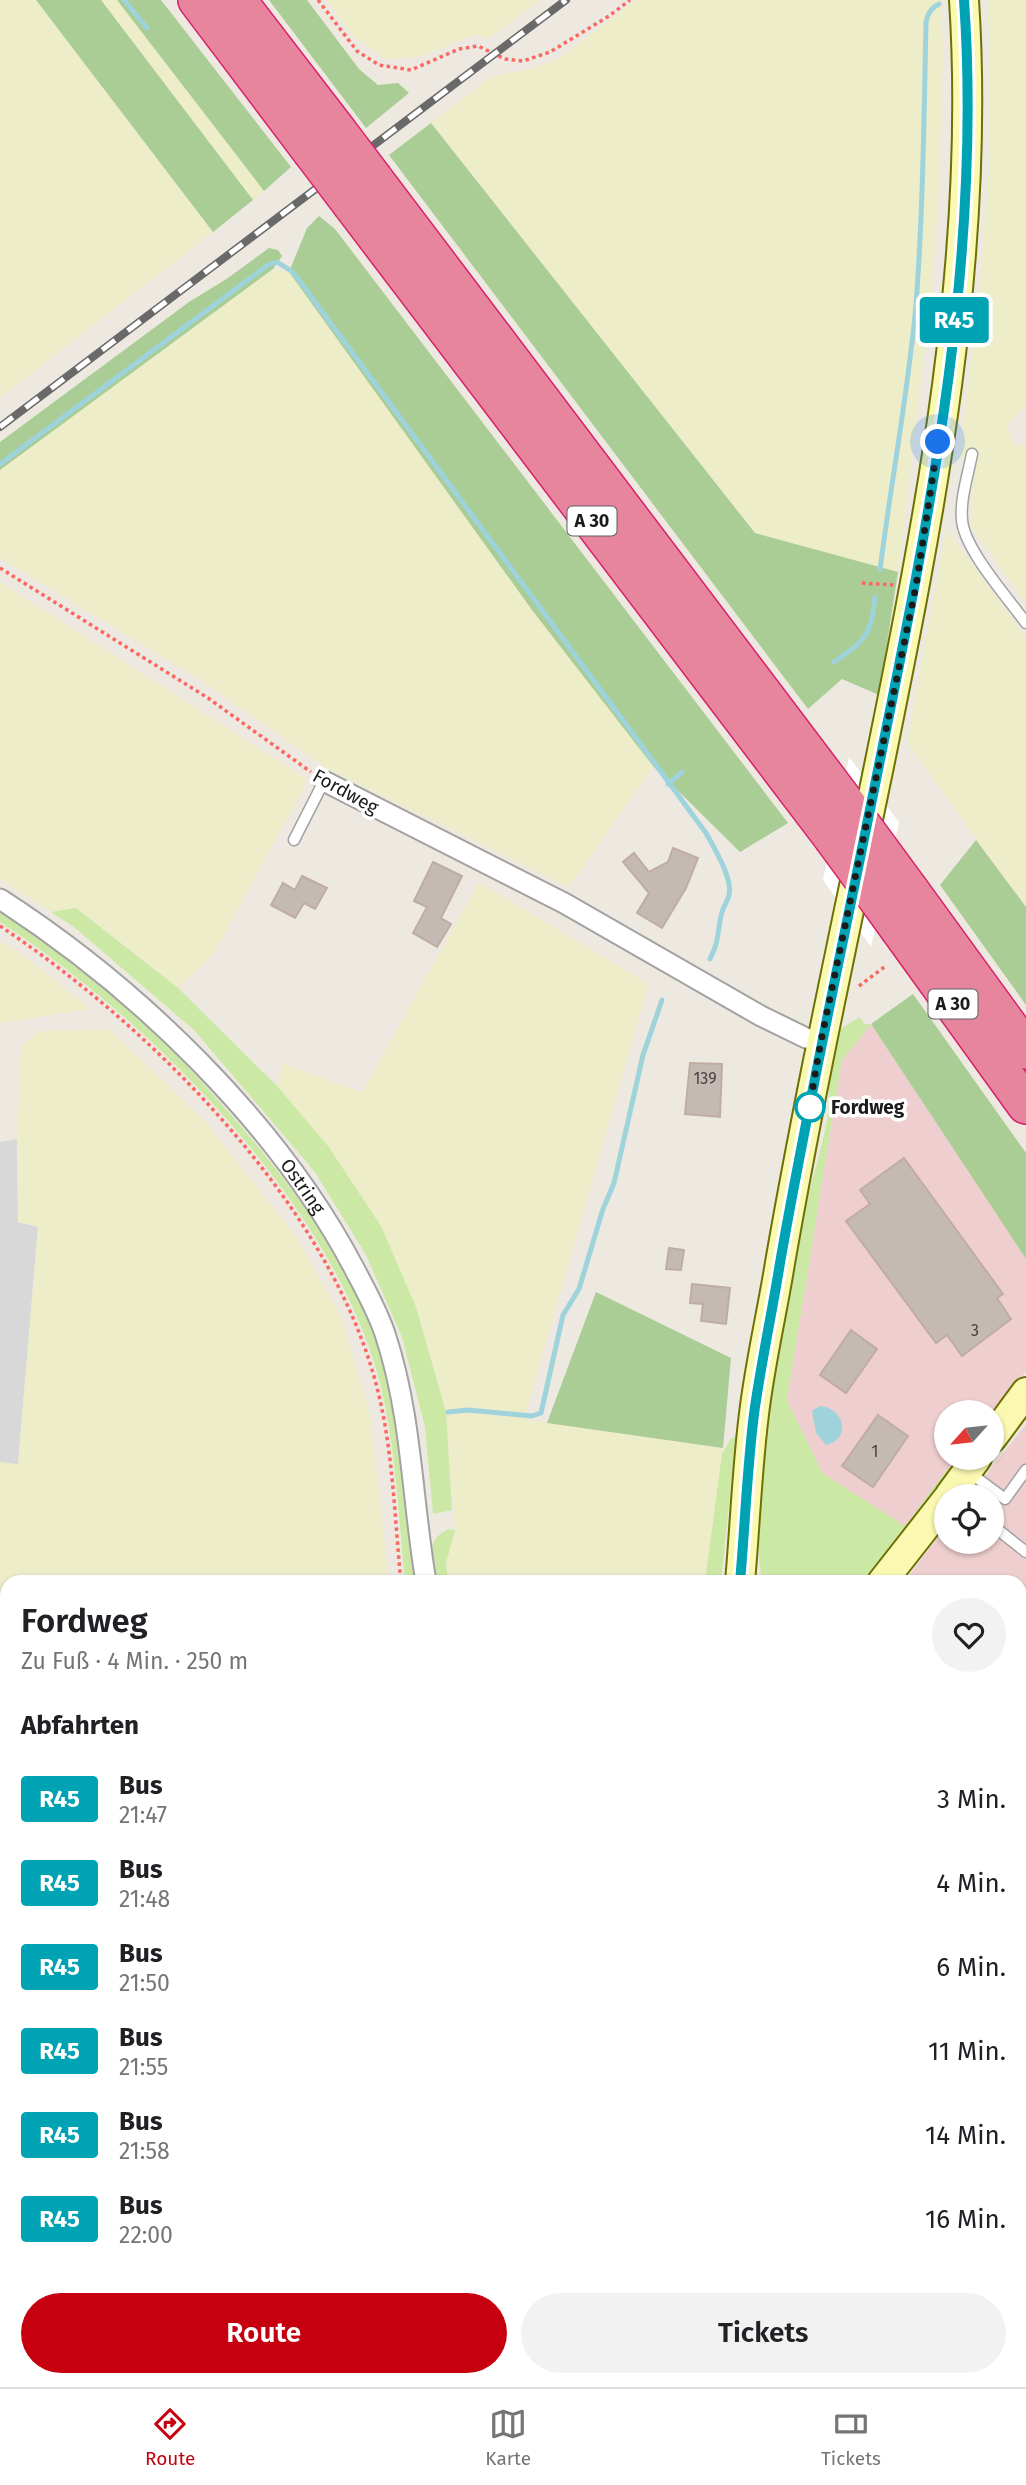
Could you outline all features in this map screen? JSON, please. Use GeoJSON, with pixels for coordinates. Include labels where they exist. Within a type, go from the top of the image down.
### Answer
{"type":"FeatureCollection","features":[{"type":"Feature","properties":{"kind":"highway","name":"A 30"},"geometry":{"type":"LineString","coordinates":[[197,0],[324,141],[895,897],[1026,1050]]}},
{"type":"Feature","properties":{"kind":"highway","name":"A 30"},"geometry":{"type":"LineString","coordinates":[[237,0],[324,141]]}},
{"type":"Feature","properties":{"kind":"highway","name":"A 30"},"geometry":{"type":"LineString","coordinates":[[895,897],[1026,1105]]}},
{"type":"Feature","properties":{"kind":"main road"},"geometry":{"type":"LineString","coordinates":[[741,1575],[754,1413],[821,1041],[916,586],[935,467],[958,291],[966,160],[967,48],[964,0]]}},
{"type":"Feature","properties":{"kind":"main road"},"geometry":{"type":"LineString","coordinates":[[1004,1422],[1026,1392]]}},
{"type":"Feature","properties":{"kind":"main road"},"geometry":{"type":"LineString","coordinates":[[887,1575],[934,1516]]}},
{"type":"Feature","properties":{"kind":"street","name":"Fordweg"},"geometry":{"type":"LineString","coordinates":[[324,781],[564,903],[761,1016],[806,1038],[821,1041]]}},
{"type":"Feature","properties":{"kind":"street","name":"Ostring"},"geometry":{"type":"LineString","coordinates":[[0,899],[42,926],[122,990],[210,1073],[280,1155],[341,1243],[386,1335],[399,1383],[408,1432],[425,1575]]}},
{"type":"Feature","properties":{"kind":"lane"},"geometry":{"type":"LineString","coordinates":[[972,454],[962,508],[964,533],[1026,623]]}},
{"type":"Feature","properties":{"kind":"lane"},"geometry":{"type":"LineString","coordinates":[[294,840],[324,781]]}},
{"type":"Feature","properties":{"kind":"lane"},"geometry":{"type":"LineString","coordinates":[[1004,1499],[1026,1470]]}},
{"type":"Feature","properties":{"kind":"lane"},"geometry":{"type":"LineString","coordinates":[[1004,1535],[1026,1552]]}},
{"type":"Feature","properties":{"kind":"path"},"geometry":{"type":"LineString","coordinates":[[318,0],[357,51],[379,65],[411,70],[459,49],[478,46],[505,59],[523,61],[550,52],[610,16],[630,0]]}},
{"type":"Feature","properties":{"kind":"path","name":"Fordweg"},"geometry":{"type":"LineString","coordinates":[[0,568],[208,698],[324,781]]}},
{"type":"Feature","properties":{"kind":"path"},"geometry":{"type":"LineString","coordinates":[[862,583],[916,586]]}},
{"type":"Feature","properties":{"kind":"path"},"geometry":{"type":"LineString","coordinates":[[0,926],[84,987],[179,1073],[272,1182],[325,1260],[351,1311],[374,1375],[387,1446],[400,1575]]}},
{"type":"Feature","properties":{"kind":"path"},"geometry":{"type":"LineString","coordinates":[[859,986],[887,965]]}},
{"type":"Feature","properties":{"kind":"shaded area"},"geometry":{"type":"Polygon","coordinates":[[[871,1024],[1026,1259],[1026,1372],[1001,1400],[934,1400],[934,1470],[947,1470],[934,1484],[934,1488],[905,1527],[822,1473],[787,1400],[842,1060],[871,1024]]]}},
{"type":"Feature","properties":{"kind":"shaded area"},"geometry":{"type":"Polygon","coordinates":[[[17,1139],[18,1222],[38,1227],[18,1465],[0,1462],[0,1142],[17,1139]]]}},
{"type":"Feature","properties":{"kind":"shaded area"},"geometry":{"type":"Polygon","coordinates":[[[1026,1424],[1026,1575],[909,1575],[934,1543],[934,1554],[1004,1554],[1004,1484],[979,1484],[990,1470],[1004,1470],[1004,1452],[1026,1424]]]}},
{"type":"Feature","properties":{"kind":"green space"},"geometry":{"type":"Polygon","coordinates":[[[0,0],[36,0],[213,232],[0,398],[0,0]]]}},
{"type":"Feature","properties":{"kind":"green space"},"geometry":{"type":"Polygon","coordinates":[[[36,0],[101,0],[253,200],[213,232],[36,0]]]}},
{"type":"Feature","properties":{"kind":"green space"},"geometry":{"type":"Polygon","coordinates":[[[101,0],[117,0],[264,191],[253,200],[101,0]]]}},
{"type":"Feature","properties":{"kind":"green space"},"geometry":{"type":"Polygon","coordinates":[[[117,0],[161,0],[291,167],[264,191],[117,0]]]}},
{"type":"Feature","properties":{"kind":"green space"},"geometry":{"type":"Polygon","coordinates":[[[269,0],[307,0],[359,69],[378,85],[398,83],[409,93],[366,128],[269,0]]]}},
{"type":"Feature","properties":{"kind":"green space"},"geometry":{"type":"Polygon","coordinates":[[[326,0],[540,0],[489,38],[474,35],[423,56],[386,60],[352,35],[326,0]]]}},
{"type":"Feature","properties":{"kind":"green space"},"geometry":{"type":"Polygon","coordinates":[[[636,0],[941,0],[943,56],[939,189],[931,300],[898,572],[755,533],[431,123],[490,77],[530,69],[559,58],[636,0]]]}},
{"type":"Feature","properties":{"kind":"green space"},"geometry":{"type":"Polygon","coordinates":[[[987,0],[1026,0],[1026,406],[1007,425],[1015,446],[1026,443],[1026,604],[970,525],[974,461],[960,457],[979,294],[989,171],[990,48],[987,0]]]}},
{"type":"Feature","properties":{"kind":"green space"},"geometry":{"type":"Polygon","coordinates":[[[431,123],[755,533],[898,572],[879,695],[842,679],[808,709],[389,155],[431,123]]]}},
{"type":"Feature","properties":{"kind":"green space"},"geometry":{"type":"Polygon","coordinates":[[[319,216],[335,229],[788,823],[740,852],[653,766],[532,610],[289,272],[307,228],[319,216]]]}},
{"type":"Feature","properties":{"kind":"green space"},"geometry":{"type":"Polygon","coordinates":[[[269,248],[278,250],[282,256],[273,269],[0,470],[0,442],[189,302],[269,248]]]}},
{"type":"Feature","properties":{"kind":"green space"},"geometry":{"type":"Polygon","coordinates":[[[273,269],[289,272],[532,610],[654,766],[569,887],[326,768],[199,679],[0,558],[0,470],[273,269]]]}},
{"type":"Feature","properties":{"kind":"green space"},"geometry":{"type":"Polygon","coordinates":[[[946,529],[1026,638],[1026,907],[907,743],[946,529]]]}},
{"type":"Feature","properties":{"kind":"green space"},"geometry":{"type":"Polygon","coordinates":[[[0,582],[308,780],[213,955],[178,988],[77,908],[51,912],[0,879],[0,582]]]}},
{"type":"Feature","properties":{"kind":"green space"},"geometry":{"type":"Polygon","coordinates":[[[976,840],[1026,907],[1026,1005],[940,885],[976,840]]]}},
{"type":"Feature","properties":{"kind":"green space"},"geometry":{"type":"Polygon","coordinates":[[[479,882],[649,984],[524,1419],[723,1448],[706,1575],[448,1575],[447,1557],[455,1530],[446,1412],[416,1307],[277,1086],[282,1063],[362,1092],[479,882]]]}},
{"type":"Feature","properties":{"kind":"green space"},"geometry":{"type":"Polygon","coordinates":[[[76,908],[178,988],[277,1086],[328,1146],[381,1226],[416,1307],[446,1412],[452,1510],[433,1514],[425,1427],[402,1337],[366,1255],[315,1172],[194,1030],[74,927],[51,912],[76,908]]]}},
{"type":"Feature","properties":{"kind":"green space"},"geometry":{"type":"Polygon","coordinates":[[[0,910],[108,990],[173,1052],[263,1153],[327,1240],[354,1287],[375,1337],[384,1367],[402,1458],[415,1575],[404,1575],[392,1450],[377,1372],[353,1307],[318,1242],[275,1179],[226,1118],[172,1061],[115,1009],[57,962],[0,922],[0,910]]]}},
{"type":"Feature","properties":{"kind":"green space"},"geometry":{"type":"Polygon","coordinates":[[[0,941],[31,961],[90,1009],[0,1023],[0,941]]]}},
{"type":"Feature","properties":{"kind":"green space"},"geometry":{"type":"Polygon","coordinates":[[[913,994],[1026,1153],[1026,1259],[871,1024],[913,994]]]}},
{"type":"Feature","properties":{"kind":"green space"},"geometry":{"type":"Polygon","coordinates":[[[860,1017],[864,1024],[871,1024],[842,1060],[787,1400],[822,1473],[905,1526],[934,1487],[934,1496],[872,1575],[762,1575],[759,1561],[759,1523],[769,1418],[800,1226],[826,1126],[830,1068],[837,1031],[860,1017]]]}},
{"type":"Feature","properties":{"kind":"green space"},"geometry":{"type":"Polygon","coordinates":[[[109,1029],[205,1121],[296,1236],[340,1314],[370,1413],[388,1575],[0,1575],[0,1462],[18,1464],[38,1227],[18,1222],[17,1139],[21,1046],[39,1031],[109,1029]]]}},
{"type":"Feature","properties":{"kind":"green space"},"geometry":{"type":"Polygon","coordinates":[[[596,1292],[731,1358],[723,1448],[547,1423],[596,1292]]]}},
{"type":"Feature","properties":{"kind":"green space"},"geometry":{"type":"Polygon","coordinates":[[[736,1437],[722,1575],[706,1575],[722,1454],[731,1438],[736,1437]]]}},
{"type":"Feature","properties":{"kind":"green space"},"geometry":{"type":"Polygon","coordinates":[[[947,1470],[953,1472],[944,1484],[936,1484],[947,1470]]]}},
{"type":"Feature","properties":{"kind":"green space"},"geometry":{"type":"Polygon","coordinates":[[[448,1529],[455,1530],[446,1563],[447,1575],[436,1575],[432,1559],[433,1545],[440,1534],[448,1529]]]}},
{"type":"Feature","properties":{"kind":"water"},"geometry":{"type":"Polygon","coordinates":[[[820,1406],[835,1412],[842,1424],[839,1437],[826,1445],[816,1433],[812,1411],[820,1406]]]}},
{"type":"Feature","properties":{"kind":"pier"},"geometry":{"type":"Polygon","coordinates":[[[849,757],[899,822],[871,947],[823,880],[849,757]]]}},
{"type":"Feature","properties":{"kind":"building"},"geometry":{"type":"Polygon","coordinates":[[[673,848],[698,858],[686,888],[662,928],[637,913],[649,893],[623,862],[634,853],[649,872],[668,862],[673,848]]]}},
{"type":"Feature","properties":{"kind":"building"},"geometry":{"type":"Polygon","coordinates":[[[433,862],[462,876],[441,918],[451,924],[437,947],[413,933],[427,907],[414,901],[433,862]]]}},
{"type":"Feature","properties":{"kind":"building"},"geometry":{"type":"Polygon","coordinates":[[[302,876],[327,888],[315,909],[304,903],[295,918],[271,905],[283,883],[295,890],[302,876]]]}},
{"type":"Feature","properties":{"kind":"building"},"geometry":{"type":"Polygon","coordinates":[[[690,1063],[722,1064],[720,1117],[685,1114],[690,1063]]]}},
{"type":"Feature","properties":{"kind":"building"},"geometry":{"type":"Polygon","coordinates":[[[904,1158],[1003,1294],[997,1298],[1011,1319],[962,1356],[947,1335],[936,1343],[846,1221],[870,1204],[860,1190],[904,1158]]]}},
{"type":"Feature","properties":{"kind":"building"},"geometry":{"type":"Polygon","coordinates":[[[669,1248],[684,1250],[681,1270],[666,1269],[669,1248]]]}},
{"type":"Feature","properties":{"kind":"building"},"geometry":{"type":"Polygon","coordinates":[[[692,1284],[730,1288],[726,1324],[701,1321],[703,1304],[690,1303],[692,1284]]]}},
{"type":"Feature","properties":{"kind":"building"},"geometry":{"type":"Polygon","coordinates":[[[851,1330],[877,1349],[846,1393],[820,1375],[851,1330]]]}},
{"type":"Feature","properties":{"kind":"building"},"geometry":{"type":"Polygon","coordinates":[[[878,1415],[908,1436],[873,1487],[842,1466],[878,1415]]]}},
{"type":"Feature","properties":{"kind":"waterway"},"geometry":{"type":"LineString","coordinates":[[124,0],[147,28]]}},
{"type":"Feature","properties":{"kind":"waterway"},"geometry":{"type":"LineString","coordinates":[[880,570],[916,305],[922,199],[926,22],[930,11],[939,4]]}},
{"type":"Feature","properties":{"kind":"waterway"},"geometry":{"type":"LineString","coordinates":[[0,464],[268,265],[277,262],[293,272],[706,833],[722,863],[729,888],[710,959]]}},
{"type":"Feature","properties":{"kind":"waterway"},"geometry":{"type":"LineString","coordinates":[[834,662],[865,636],[875,597]]}},
{"type":"Feature","properties":{"kind":"waterway"},"geometry":{"type":"LineString","coordinates":[[668,784],[682,772]]}},
{"type":"Feature","properties":{"kind":"waterway"},"geometry":{"type":"LineString","coordinates":[[448,1412],[468,1410],[532,1416],[541,1413],[563,1315],[579,1289],[603,1209],[614,1183],[643,1055],[662,1000]]}},
{"type":"Feature","properties":{"kind":"railway"},"geometry":{"type":"LineString","coordinates":[[0,427],[566,0]]}},
{"type":"Feature","properties":{"kind":"bus line","name":"R45"},"geometry":{"type":"LineString","coordinates":[[741,1575],[754,1413],[791,1202],[821,1041],[916,586],[935,467],[958,291],[965,187],[967,48],[964,0]]}},
{"type":"Feature","properties":{"kind":"place","name":"Fordweg"},"geometry":{"type":"Point","coordinates":[810,1107]}},
{"type":"Feature","properties":{"kind":"route"},"geometry":{"type":"LineString","coordinates":[[810,1107],[809,1109],[821,1041],[916,586],[938,442]]}}]}
